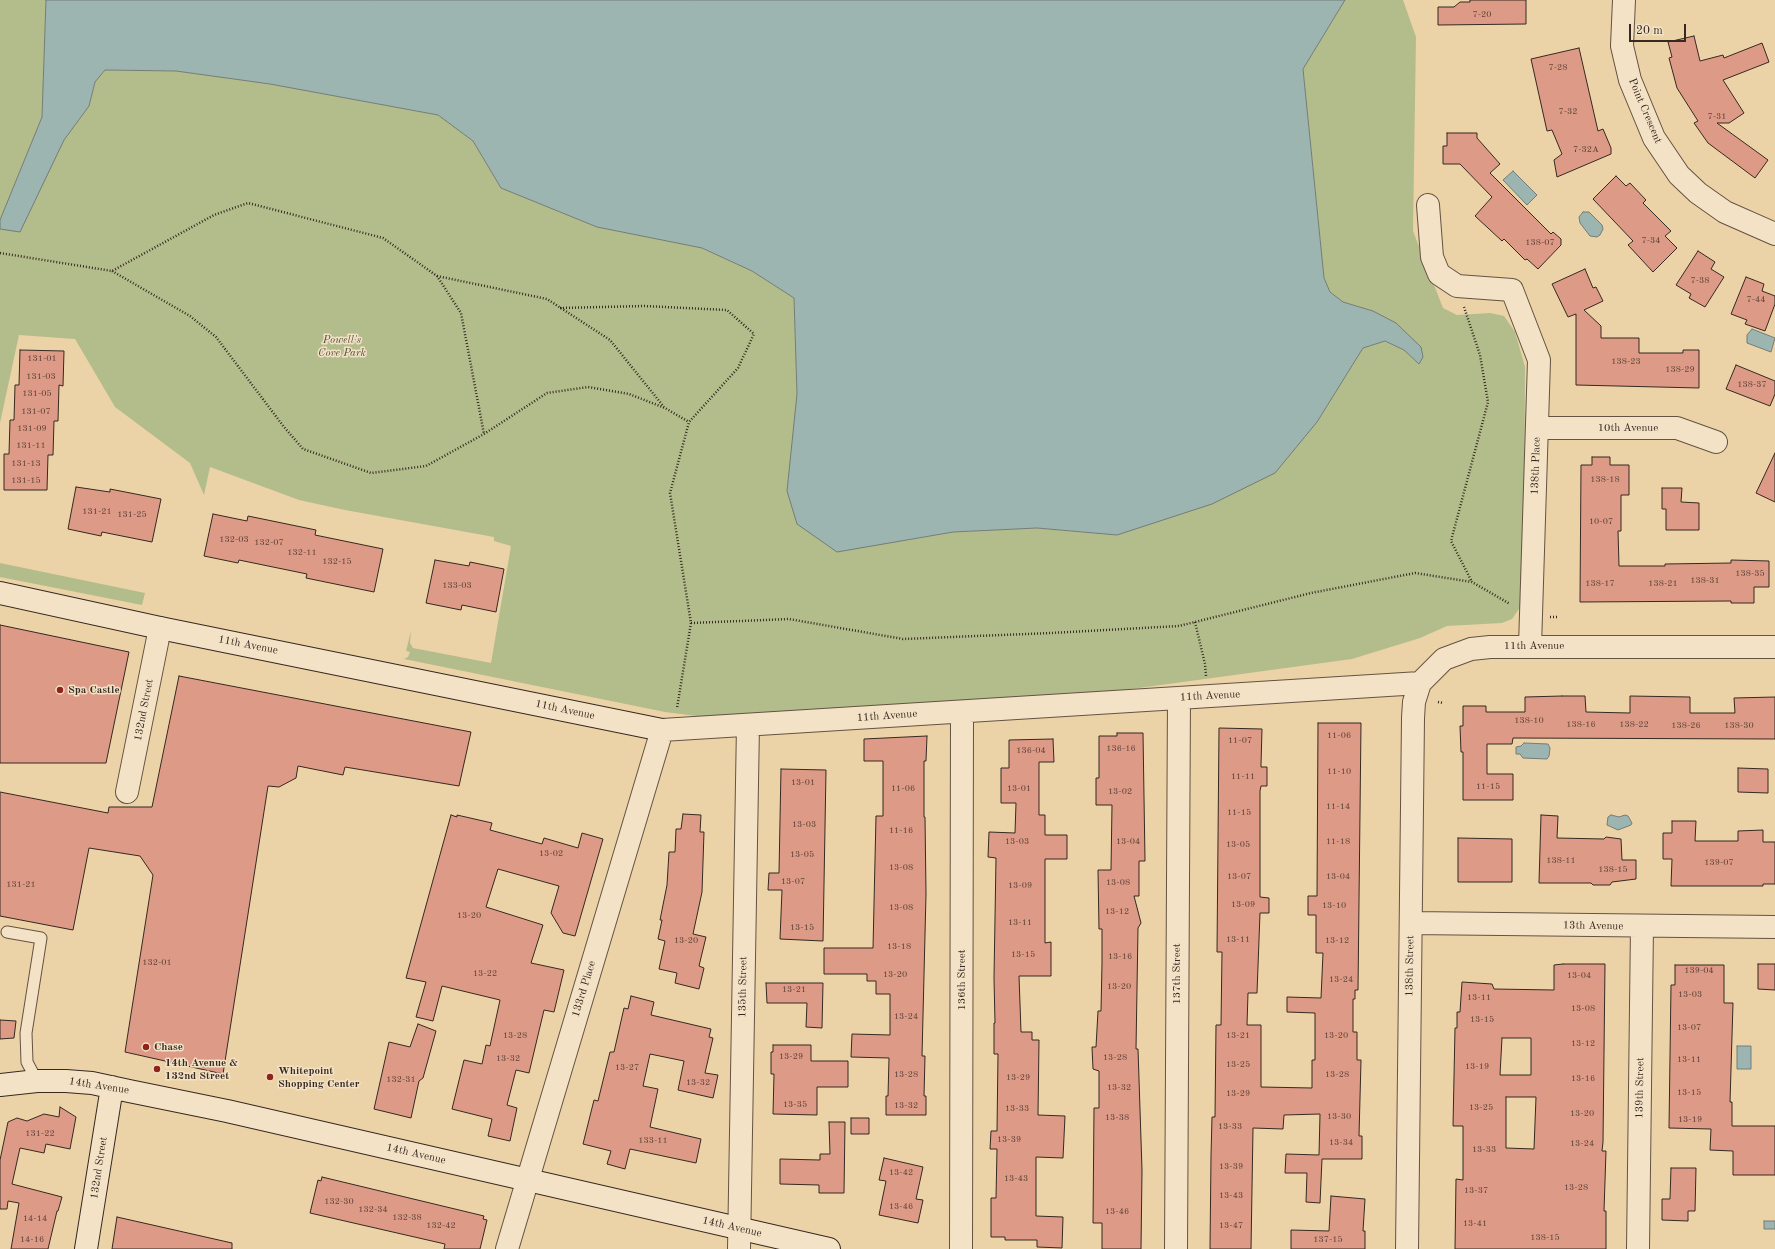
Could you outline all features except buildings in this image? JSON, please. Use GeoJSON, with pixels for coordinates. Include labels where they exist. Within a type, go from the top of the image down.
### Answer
{"type":"FeatureCollection","features":[{"type":"Feature","properties":{"kind":"street","name":"Point Crescent"},"geometry":{"type":"LineString","coordinates":[[1624,0],[1622,46],[1630,80],[1654,138],[1679,175],[1698,193],[1725,212],[1775,234]]}},
{"type":"Feature","properties":{"kind":"street"},"geometry":{"type":"LineString","coordinates":[[1428,205],[1432,257],[1439,274],[1457,286]]}},
{"type":"Feature","properties":{"kind":"street","name":"138th Place"},"geometry":{"type":"LineString","coordinates":[[1457,286],[1512,290],[1539,360],[1530,646]]}},
{"type":"Feature","properties":{"kind":"street","name":"10th Avenue"},"geometry":{"type":"LineString","coordinates":[[1537,428],[1677,428],[1716,442]]}},
{"type":"Feature","properties":{"kind":"street","name":"11th Avenue"},"geometry":{"type":"LineString","coordinates":[[0,593],[160,628],[669,729],[1420,683],[1444,659],[1471,649],[1490,647],[1775,647]]}},
{"type":"Feature","properties":{"kind":"street","name":"132nd Street"},"geometry":{"type":"LineString","coordinates":[[127,792],[160,628]]}},
{"type":"Feature","properties":{"kind":"street","name":"138th Street"},"geometry":{"type":"LineString","coordinates":[[1407,1249],[1413,718],[1414,702],[1420,683]]}},
{"type":"Feature","properties":{"kind":"street","name":"137th Street"},"geometry":{"type":"LineString","coordinates":[[1176,1249],[1179,698]]}},
{"type":"Feature","properties":{"kind":"street","name":"136th Street"},"geometry":{"type":"LineString","coordinates":[[962,712],[962,1249]]}},
{"type":"Feature","properties":{"kind":"street","name":"135th Street"},"geometry":{"type":"LineString","coordinates":[[740,1239],[748,725]]}},
{"type":"Feature","properties":{"kind":"street","name":"133rd Place"},"geometry":{"type":"LineString","coordinates":[[507,1249],[669,729]]}},
{"type":"Feature","properties":{"kind":"street","name":"13th Avenue"},"geometry":{"type":"LineString","coordinates":[[1411,923],[1775,927]]}},
{"type":"Feature","properties":{"kind":"street","name":"139th Street"},"geometry":{"type":"LineString","coordinates":[[1638,1249],[1642,926]]}},
{"type":"Feature","properties":{"kind":"street","name":"14th Avenue"},"geometry":{"type":"LineString","coordinates":[[0,1085],[36,1081],[66,1081],[112,1087],[227,1111],[528,1180],[740,1239],[829,1249]]}},
{"type":"Feature","properties":{"kind":"street","name":"132nd Street"},"geometry":{"type":"LineString","coordinates":[[86,1249],[112,1087]]}},
{"type":"Feature","properties":{"kind":"lane"},"geometry":{"type":"LineString","coordinates":[[7,932],[41,938],[26,1033],[28,1062],[36,1081]]}},
{"type":"Feature","properties":{"kind":"path"},"geometry":{"type":"LineString","coordinates":[[112,271],[214,215],[248,203],[383,238],[437,276],[461,313],[484,434]]}},
{"type":"Feature","properties":{"kind":"path"},"geometry":{"type":"LineString","coordinates":[[0,253],[112,271],[190,316],[216,337],[284,427],[303,449],[371,473],[426,466],[484,434],[547,393],[588,387],[629,394],[665,408],[689,422]]}},
{"type":"Feature","properties":{"kind":"path"},"geometry":{"type":"LineString","coordinates":[[437,276],[547,300],[610,340],[665,408]]}},
{"type":"Feature","properties":{"kind":"path"},"geometry":{"type":"LineString","coordinates":[[1457,286],[1480,355],[1488,402],[1451,541],[1472,582]]}},
{"type":"Feature","properties":{"kind":"path"},"geometry":{"type":"LineString","coordinates":[[560,308],[644,306],[727,310],[754,334],[738,368],[689,422],[670,492],[691,623],[677,699],[669,729]]}},
{"type":"Feature","properties":{"kind":"path"},"geometry":{"type":"LineString","coordinates":[[691,623],[789,619],[903,639],[1051,634],[1180,626],[1311,593],[1415,573],[1472,582],[1531,615],[1558,617]]}},
{"type":"Feature","properties":{"kind":"path"},"geometry":{"type":"LineString","coordinates":[[1195,622],[1205,664],[1208,696]]}},
{"type":"Feature","properties":{"kind":"path"},"geometry":{"type":"LineString","coordinates":[[1438,702],[1443,703]]}},
{"type":"Feature","properties":{"kind":"green space"},"geometry":{"type":"Polygon","coordinates":[[[0,0],[46,0],[42,117],[0,220],[0,0]]]}},
{"type":"Feature","properties":{"kind":"green space","name":"Powell's Cove Park"},"geometry":{"type":"Polygon","coordinates":[[[1345,0],[1403,0],[1416,37],[1413,231],[1443,308],[1457,315],[1490,313],[1504,316],[1515,332],[1525,367],[1524,590],[1521,606],[1512,619],[1502,623],[1447,626],[1420,638],[1352,659],[1080,696],[728,720],[665,712],[404,659],[408,657],[410,652],[406,651],[411,631],[410,643],[413,648],[491,663],[511,546],[494,541],[494,537],[345,510],[299,500],[210,467],[204,495],[190,463],[115,407],[75,339],[19,335],[0,423],[0,227],[89,106],[95,82],[105,70],[176,71],[270,84],[438,115],[473,141],[501,188],[597,227],[702,248],[752,271],[794,298],[797,394],[837,551],[953,532],[1037,528],[1117,535],[1317,422],[1363,348],[1385,341],[1404,350],[1419,364],[1373,311],[1343,302],[1330,292],[1324,278],[1303,69],[1345,0]]]}},
{"type":"Feature","properties":{"kind":"green space"},"geometry":{"type":"Polygon","coordinates":[[[0,563],[145,593],[142,605],[0,577],[0,563]]]}},
{"type":"Feature","properties":{"kind":"water"},"geometry":{"type":"Polygon","coordinates":[[[46,0],[1345,0],[1303,69],[1324,278],[1330,292],[1343,302],[1373,311],[1396,323],[1421,347],[1423,357],[1419,364],[1404,350],[1385,341],[1363,348],[1317,422],[1275,473],[1212,504],[1117,535],[1037,528],[953,532],[837,552],[797,524],[787,491],[797,394],[794,298],[752,271],[702,248],[597,227],[501,188],[473,141],[438,115],[270,84],[176,71],[105,70],[95,82],[89,106],[64,140],[20,232],[0,229],[0,220],[42,117],[46,0]]]}},
{"type":"Feature","properties":{"kind":"water"},"geometry":{"type":"Polygon","coordinates":[[[1513,171],[1537,195],[1527,205],[1503,180],[1513,171]]]}},
{"type":"Feature","properties":{"kind":"water"},"geometry":{"type":"Polygon","coordinates":[[[1583,212],[1589,212],[1602,225],[1603,229],[1597,237],[1590,236],[1580,223],[1579,217],[1583,212]]]}},
{"type":"Feature","properties":{"kind":"water"},"geometry":{"type":"Polygon","coordinates":[[[1752,329],[1775,338],[1771,352],[1747,343],[1747,335],[1752,329]]]}},
{"type":"Feature","properties":{"kind":"water"},"geometry":{"type":"Polygon","coordinates":[[[1524,743],[1548,744],[1550,748],[1549,756],[1547,759],[1523,758],[1520,754],[1516,754],[1516,747],[1521,746],[1524,743]]]}},
{"type":"Feature","properties":{"kind":"water"},"geometry":{"type":"Polygon","coordinates":[[[1611,815],[1619,817],[1625,815],[1628,816],[1632,823],[1631,825],[1618,830],[1607,825],[1608,817],[1611,815]]]}},
{"type":"Feature","properties":{"kind":"water"},"geometry":{"type":"Polygon","coordinates":[[[1737,1046],[1751,1046],[1751,1069],[1737,1069],[1737,1046]]]}},
{"type":"Feature","properties":{"kind":"water"},"geometry":{"type":"Polygon","coordinates":[[[1764,1221],[1775,1221],[1775,1229],[1764,1229],[1764,1221]]]}},
{"type":"Feature","properties":{"kind":"place","name":"Spa Castle"},"geometry":{"type":"Point","coordinates":[60,690]}},
{"type":"Feature","properties":{"kind":"place","name":"Chase"},"geometry":{"type":"Point","coordinates":[146,1047]}},
{"type":"Feature","properties":{"kind":"place","name":"14th Avenue & 132nd Street"},"geometry":{"type":"Point","coordinates":[157,1069]}},
{"type":"Feature","properties":{"kind":"place","name":"Whitepoint Shopping Center"},"geometry":{"type":"Point","coordinates":[270,1077]}}]}
